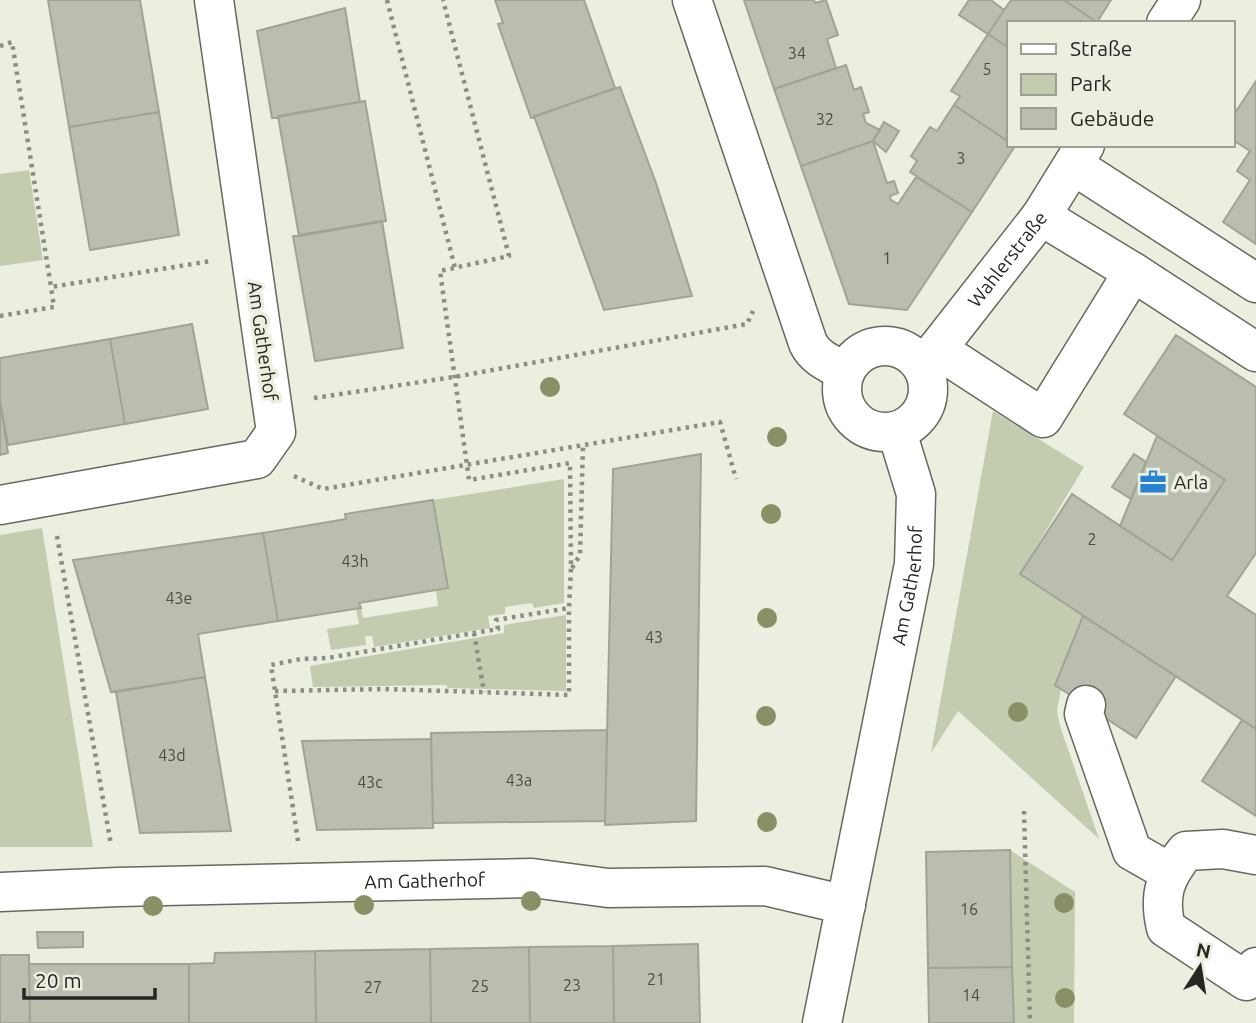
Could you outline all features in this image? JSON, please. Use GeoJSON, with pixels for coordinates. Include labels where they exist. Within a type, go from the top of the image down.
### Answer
{"type":"FeatureCollection","features":[{"type":"Feature","properties":{"kind":"street","name":"Am Gatherhof"},"geometry":{"type":"LineString","coordinates":[[214,0],[275,432],[257,458]]}},
{"type":"Feature","properties":{"kind":"street"},"geometry":{"type":"LineString","coordinates":[[692,0],[778,261],[811,351],[845,372]]}},
{"type":"Feature","properties":{"kind":"street"},"geometry":{"type":"LineString","coordinates":[[1167,21],[1181,0]]}},
{"type":"Feature","properties":{"kind":"street"},"geometry":{"type":"LineString","coordinates":[[1079,155],[1256,283]]}},
{"type":"Feature","properties":{"kind":"street","name":"Wahlerstraße"},"geometry":{"type":"LineString","coordinates":[[930,357],[1041,216],[1079,155]]}},
{"type":"Feature","properties":{"kind":"street"},"geometry":{"type":"LineString","coordinates":[[1041,216],[1256,352]]}},
{"type":"Feature","properties":{"kind":"street"},"geometry":{"type":"LineString","coordinates":[[930,357],[927,404],[915,421],[897,432],[883,432],[869,429],[848,412],[841,386],[851,361],[874,346],[888,345],[913,355],[930,357],[1043,418],[1133,272]]}},
{"type":"Feature","properties":{"kind":"street","name":"Am Gatherhof"},"geometry":{"type":"LineString","coordinates":[[822,1023],[914,564],[916,494],[897,432]]}},
{"type":"Feature","properties":{"kind":"street"},"geometry":{"type":"LineString","coordinates":[[0,505],[257,458]]}},
{"type":"Feature","properties":{"kind":"street"},"geometry":{"type":"LineString","coordinates":[[1086,705],[1084,714],[1132,851],[1169,872]]}},
{"type":"Feature","properties":{"kind":"street"},"geometry":{"type":"LineString","coordinates":[[1256,855],[1223,849],[1186,851],[1169,872],[1161,908],[1166,928],[1246,981],[1256,967]]}},
{"type":"Feature","properties":{"kind":"street","name":"Am Gatherhof"},"geometry":{"type":"LineString","coordinates":[[0,892],[532,878],[608,888],[765,886],[846,905]]}},
{"type":"Feature","properties":{"kind":"path"},"geometry":{"type":"LineString","coordinates":[[387,0],[455,268]]}},
{"type":"Feature","properties":{"kind":"path"},"geometry":{"type":"LineString","coordinates":[[275,691],[385,689],[569,695],[570,463],[469,480],[466,466],[440,271],[509,256],[443,0]]}},
{"type":"Feature","properties":{"kind":"path"},"geometry":{"type":"LineString","coordinates":[[0,46],[12,42],[54,307],[0,316]]}},
{"type":"Feature","properties":{"kind":"path"},"geometry":{"type":"LineString","coordinates":[[51,287],[250,255]]}},
{"type":"Feature","properties":{"kind":"path"},"geometry":{"type":"LineString","coordinates":[[272,404],[454,377],[747,324],[778,261]]}},
{"type":"Feature","properties":{"kind":"path"},"geometry":{"type":"LineString","coordinates":[[257,458],[323,489],[720,422],[736,479]]}},
{"type":"Feature","properties":{"kind":"path"},"geometry":{"type":"LineString","coordinates":[[571,568],[580,555],[583,445]]}},
{"type":"Feature","properties":{"kind":"path"},"geometry":{"type":"LineString","coordinates":[[51,497],[118,887]]}},
{"type":"Feature","properties":{"kind":"path"},"geometry":{"type":"LineString","coordinates":[[296,831],[271,665],[498,629],[496,620],[569,608]]}},
{"type":"Feature","properties":{"kind":"path"},"geometry":{"type":"LineString","coordinates":[[474,633],[484,692]]}},
{"type":"Feature","properties":{"kind":"path"},"geometry":{"type":"LineString","coordinates":[[1024,811],[1030,1023]]}},
{"type":"Feature","properties":{"kind":"green space"},"geometry":{"type":"Polygon","coordinates":[[[29,170],[43,260],[0,266],[0,174],[29,170]]]}},
{"type":"Feature","properties":{"kind":"green space"},"geometry":{"type":"Polygon","coordinates":[[[993,411],[1084,467],[1020,574],[1083,616],[1055,685],[1061,689],[1057,711],[1060,726],[1099,839],[958,711],[931,753],[993,411]]]}},
{"type":"Feature","properties":{"kind":"green space"},"geometry":{"type":"Polygon","coordinates":[[[564,479],[564,603],[534,608],[532,603],[505,607],[505,614],[488,616],[490,628],[374,647],[372,636],[365,636],[366,645],[331,650],[327,629],[359,624],[356,609],[361,608],[363,618],[438,606],[436,590],[448,588],[433,500],[564,479]]]}},
{"type":"Feature","properties":{"kind":"green space"},"geometry":{"type":"Polygon","coordinates":[[[42,528],[93,847],[0,847],[0,535],[42,528]]]}},
{"type":"Feature","properties":{"kind":"green space"},"geometry":{"type":"Polygon","coordinates":[[[566,615],[566,691],[448,688],[446,685],[313,687],[310,666],[504,633],[504,625],[566,615]]]}},
{"type":"Feature","properties":{"kind":"green space"},"geometry":{"type":"Polygon","coordinates":[[[1010,850],[1075,892],[1074,1023],[1013,1023],[1010,850]]]}},
{"type":"Feature","properties":{"kind":"building"},"geometry":{"type":"Polygon","coordinates":[[[48,0],[140,0],[159,112],[69,127],[48,0]]]}},
{"type":"Feature","properties":{"kind":"building"},"geometry":{"type":"Polygon","coordinates":[[[495,0],[584,0],[615,88],[531,118],[498,24],[503,23],[495,0]]]}},
{"type":"Feature","properties":{"kind":"building"},"geometry":{"type":"Polygon","coordinates":[[[744,0],[814,0],[815,3],[826,0],[838,35],[827,39],[836,68],[774,89],[744,0]]]}},
{"type":"Feature","properties":{"kind":"building"},"geometry":{"type":"Polygon","coordinates":[[[969,0],[991,0],[1004,10],[988,34],[959,15],[969,0]]]}},
{"type":"Feature","properties":{"kind":"building"},"geometry":{"type":"Polygon","coordinates":[[[1011,0],[1064,0],[1096,21],[1007,21],[1007,47],[988,34],[1011,0]]]}},
{"type":"Feature","properties":{"kind":"building"},"geometry":{"type":"Polygon","coordinates":[[[1064,0],[1111,0],[1096,21],[1064,0]]]}},
{"type":"Feature","properties":{"kind":"building"},"geometry":{"type":"Polygon","coordinates":[[[345,8],[360,102],[272,118],[257,31],[345,8]]]}},
{"type":"Feature","properties":{"kind":"building"},"geometry":{"type":"Polygon","coordinates":[[[988,34],[1007,47],[1007,141],[954,105],[960,96],[951,91],[988,34]]]}},
{"type":"Feature","properties":{"kind":"building"},"geometry":{"type":"Polygon","coordinates":[[[846,65],[854,90],[861,87],[869,112],[863,114],[866,123],[880,130],[873,141],[801,166],[774,89],[846,65]]]}},
{"type":"Feature","properties":{"kind":"building"},"geometry":{"type":"Polygon","coordinates":[[[1256,81],[1256,244],[1223,222],[1250,180],[1237,171],[1250,151],[1235,141],[1235,113],[1256,81]]]}},
{"type":"Feature","properties":{"kind":"building"},"geometry":{"type":"Polygon","coordinates":[[[620,87],[656,183],[692,296],[604,310],[534,116],[620,87]]]}},
{"type":"Feature","properties":{"kind":"building"},"geometry":{"type":"Polygon","coordinates":[[[365,101],[386,221],[299,236],[278,116],[365,101]]]}},
{"type":"Feature","properties":{"kind":"building"},"geometry":{"type":"Polygon","coordinates":[[[954,105],[1007,141],[1007,147],[1014,147],[972,212],[910,172],[917,161],[911,156],[930,127],[937,131],[954,105]]]}},
{"type":"Feature","properties":{"kind":"building"},"geometry":{"type":"Polygon","coordinates":[[[159,112],[179,235],[90,250],[69,127],[159,112]]]}},
{"type":"Feature","properties":{"kind":"building"},"geometry":{"type":"Polygon","coordinates":[[[884,122],[899,131],[886,152],[873,141],[884,122]]]}},
{"type":"Feature","properties":{"kind":"building"},"geometry":{"type":"Polygon","coordinates":[[[873,141],[887,183],[894,181],[898,193],[890,196],[891,200],[898,204],[916,177],[972,212],[907,310],[849,304],[801,166],[873,141]]]}},
{"type":"Feature","properties":{"kind":"building"},"geometry":{"type":"Polygon","coordinates":[[[382,221],[403,348],[315,361],[293,236],[382,221]]]}},
{"type":"Feature","properties":{"kind":"building"},"geometry":{"type":"Polygon","coordinates":[[[192,324],[208,409],[125,424],[110,339],[192,324]]]}},
{"type":"Feature","properties":{"kind":"building"},"geometry":{"type":"Polygon","coordinates":[[[1176,335],[1256,387],[1256,553],[1227,596],[1256,615],[1256,729],[1020,574],[1072,494],[1172,560],[1225,480],[1124,414],[1176,335]]]}},
{"type":"Feature","properties":{"kind":"building"},"geometry":{"type":"Polygon","coordinates":[[[110,339],[125,424],[8,445],[0,401],[0,358],[110,339]]]}},
{"type":"Feature","properties":{"kind":"building"},"geometry":{"type":"Polygon","coordinates":[[[0,401],[8,453],[0,455],[0,401]]]}},
{"type":"Feature","properties":{"kind":"building"},"geometry":{"type":"Polygon","coordinates":[[[1157,436],[1225,480],[1172,560],[1120,526],[1157,436]]]}},
{"type":"Feature","properties":{"kind":"building"},"geometry":{"type":"Polygon","coordinates":[[[701,454],[696,821],[605,825],[613,469],[701,454]]]}},
{"type":"Feature","properties":{"kind":"building"},"geometry":{"type":"Polygon","coordinates":[[[1134,454],[1146,462],[1131,499],[1112,487],[1134,454]]]}},
{"type":"Feature","properties":{"kind":"building"},"geometry":{"type":"Polygon","coordinates":[[[433,500],[448,588],[359,603],[361,608],[278,621],[263,533],[346,519],[345,514],[433,500]]]}},
{"type":"Feature","properties":{"kind":"building"},"geometry":{"type":"Polygon","coordinates":[[[263,533],[278,621],[198,634],[205,677],[111,692],[73,560],[263,533]]]}},
{"type":"Feature","properties":{"kind":"building"},"geometry":{"type":"Polygon","coordinates":[[[1083,616],[1176,676],[1136,738],[1055,685],[1083,616]]]}},
{"type":"Feature","properties":{"kind":"building"},"geometry":{"type":"Polygon","coordinates":[[[205,677],[231,831],[140,833],[116,692],[205,677]]]}},
{"type":"Feature","properties":{"kind":"building"},"geometry":{"type":"Polygon","coordinates":[[[1242,720],[1256,729],[1256,816],[1202,781],[1242,720]]]}},
{"type":"Feature","properties":{"kind":"building"},"geometry":{"type":"Polygon","coordinates":[[[607,730],[605,821],[433,823],[431,733],[607,730]]]}},
{"type":"Feature","properties":{"kind":"building"},"geometry":{"type":"Polygon","coordinates":[[[431,739],[433,828],[317,830],[302,741],[431,739]]]}},
{"type":"Feature","properties":{"kind":"building"},"geometry":{"type":"Polygon","coordinates":[[[1010,850],[1012,967],[928,968],[926,852],[1010,850]]]}},
{"type":"Feature","properties":{"kind":"building"},"geometry":{"type":"Polygon","coordinates":[[[37,932],[83,932],[83,947],[38,948],[37,932]]]}},
{"type":"Feature","properties":{"kind":"building"},"geometry":{"type":"Polygon","coordinates":[[[698,944],[700,1023],[614,1023],[613,946],[698,944]]]}},
{"type":"Feature","properties":{"kind":"building"},"geometry":{"type":"Polygon","coordinates":[[[613,946],[614,1023],[530,1023],[529,947],[613,946]]]}},
{"type":"Feature","properties":{"kind":"building"},"geometry":{"type":"Polygon","coordinates":[[[529,947],[530,1023],[431,1023],[430,949],[529,947]]]}},
{"type":"Feature","properties":{"kind":"building"},"geometry":{"type":"Polygon","coordinates":[[[430,949],[431,1023],[316,1023],[315,951],[430,949]]]}},
{"type":"Feature","properties":{"kind":"building"},"geometry":{"type":"Polygon","coordinates":[[[315,951],[316,1023],[189,1023],[189,964],[214,963],[215,953],[315,951]]]}},
{"type":"Feature","properties":{"kind":"building"},"geometry":{"type":"Polygon","coordinates":[[[0,955],[29,955],[30,1023],[0,1023],[0,955]]]}},
{"type":"Feature","properties":{"kind":"building"},"geometry":{"type":"Polygon","coordinates":[[[29,964],[189,964],[189,1023],[30,1023],[29,964]]]}},
{"type":"Feature","properties":{"kind":"building"},"geometry":{"type":"Polygon","coordinates":[[[1012,967],[1014,1023],[929,1023],[928,968],[1012,967]]]}},
{"type":"Feature","properties":{"kind":"place","name":"Arla"},"geometry":{"type":"Point","coordinates":[1153,482]}}]}
